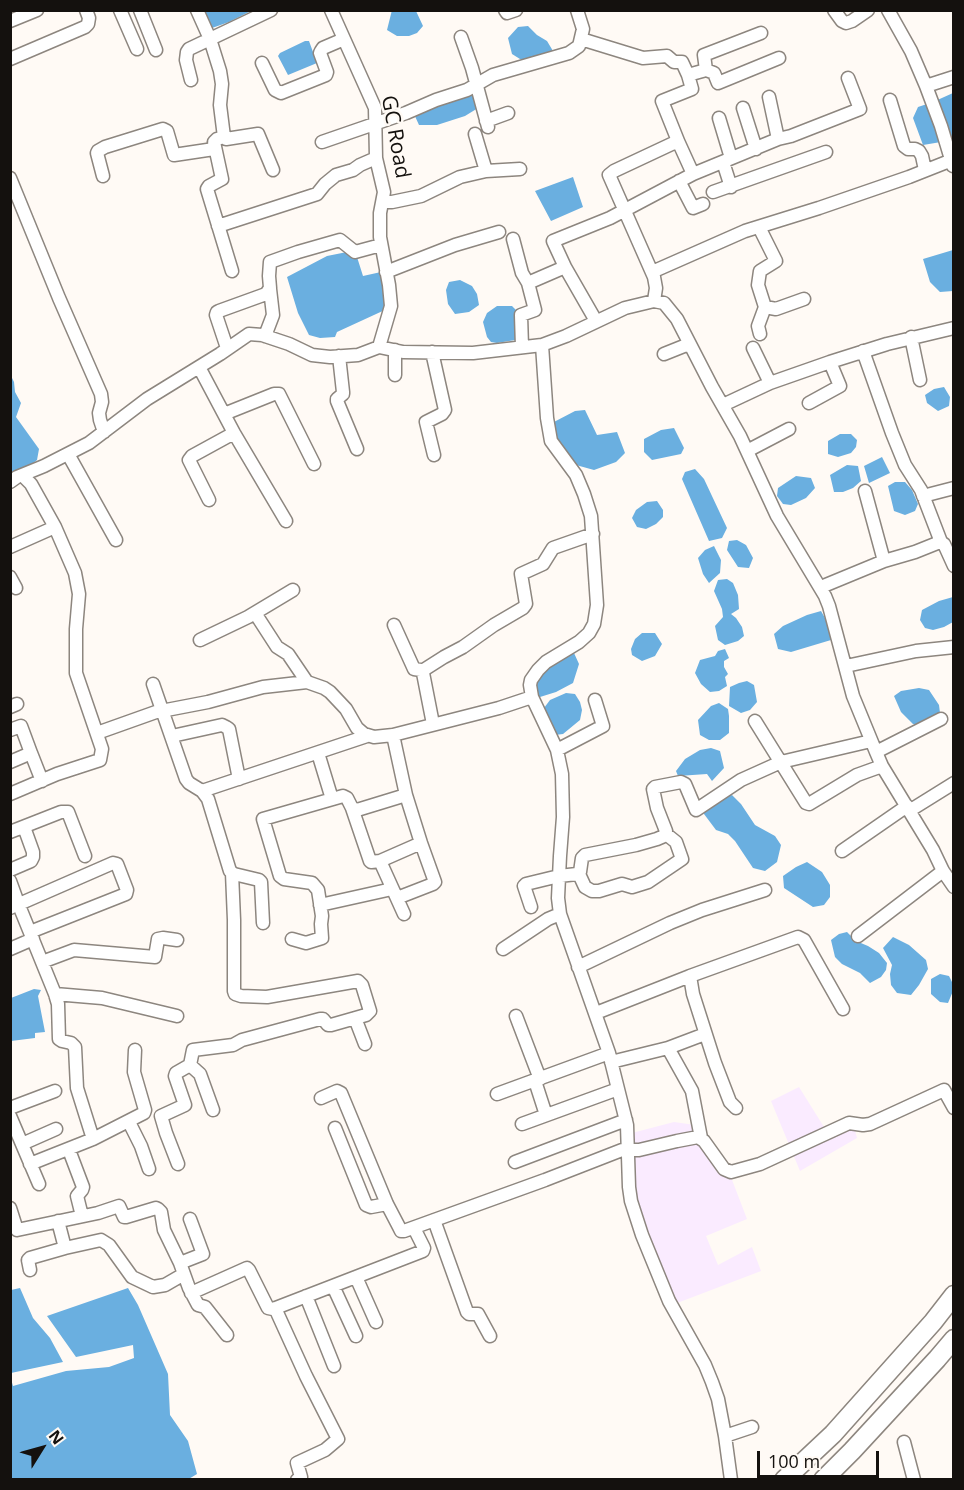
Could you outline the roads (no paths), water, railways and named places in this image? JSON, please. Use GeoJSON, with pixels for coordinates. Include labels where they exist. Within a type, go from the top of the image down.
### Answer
{"type":"FeatureCollection","features":[{"type":"Feature","properties":{"kind":"highway"},"geometry":{"type":"LineString","coordinates":[[784,1479],[833,1434],[933,1322],[954,1295]]}},
{"type":"Feature","properties":{"kind":"highway"},"geometry":{"type":"LineString","coordinates":[[823,1479],[852,1451],[954,1340]]}},
{"type":"Feature","properties":{"kind":"street"},"geometry":{"type":"LineString","coordinates":[[10,21],[37,10]]}},
{"type":"Feature","properties":{"kind":"street"},"geometry":{"type":"LineString","coordinates":[[10,59],[85,27],[89,18],[86,10]]}},
{"type":"Feature","properties":{"kind":"street"},"geometry":{"type":"LineString","coordinates":[[120,10],[137,49]]}},
{"type":"Feature","properties":{"kind":"street"},"geometry":{"type":"LineString","coordinates":[[140,10],[156,50]]}},
{"type":"Feature","properties":{"kind":"street"},"geometry":{"type":"LineString","coordinates":[[197,10],[210,39],[222,77],[220,105],[224,137]]}},
{"type":"Feature","properties":{"kind":"street"},"geometry":{"type":"LineString","coordinates":[[191,80],[186,60],[189,50],[271,10]]}},
{"type":"Feature","properties":{"kind":"street","name":"GC Road"},"geometry":{"type":"LineString","coordinates":[[331,10],[375,108],[376,158],[384,192],[380,213],[380,237],[391,306],[379,347]]}},
{"type":"Feature","properties":{"kind":"street"},"geometry":{"type":"LineString","coordinates":[[506,10],[507,13],[516,10]]}},
{"type":"Feature","properties":{"kind":"street"},"geometry":{"type":"LineString","coordinates":[[322,142],[467,90],[493,75],[569,53],[579,45],[583,29],[577,10]]}},
{"type":"Feature","properties":{"kind":"street"},"geometry":{"type":"LineString","coordinates":[[834,10],[846,23],[868,10]]}},
{"type":"Feature","properties":{"kind":"street"},"geometry":{"type":"LineString","coordinates":[[652,272],[745,231],[925,170],[952,164],[926,86],[911,51],[888,10]]}},
{"type":"Feature","properties":{"kind":"street"},"geometry":{"type":"LineString","coordinates":[[705,70],[704,55],[761,33]]}},
{"type":"Feature","properties":{"kind":"street"},"geometry":{"type":"LineString","coordinates":[[461,37],[487,124],[508,113]]}},
{"type":"Feature","properties":{"kind":"street"},"geometry":{"type":"LineString","coordinates":[[262,63],[275,90],[281,93],[326,75],[320,53],[323,48],[344,39]]}},
{"type":"Feature","properties":{"kind":"street"},"geometry":{"type":"LineString","coordinates":[[581,39],[643,58],[668,56],[674,62],[682,62],[692,89],[662,101],[693,174]]}},
{"type":"Feature","properties":{"kind":"street"},"geometry":{"type":"LineString","coordinates":[[688,75],[705,70],[714,73],[718,83],[779,58]]}},
{"type":"Feature","properties":{"kind":"street"},"geometry":{"type":"LineString","coordinates":[[926,86],[954,77]]}},
{"type":"Feature","properties":{"kind":"street"},"geometry":{"type":"LineString","coordinates":[[596,321],[553,241],[610,218],[693,174],[860,109],[848,78]]}},
{"type":"Feature","properties":{"kind":"street"},"geometry":{"type":"LineString","coordinates":[[769,97],[778,139]]}},
{"type":"Feature","properties":{"kind":"street"},"geometry":{"type":"LineString","coordinates":[[890,100],[904,146],[919,152],[925,170]]}},
{"type":"Feature","properties":{"kind":"street"},"geometry":{"type":"LineString","coordinates":[[743,108],[756,149]]}},
{"type":"Feature","properties":{"kind":"street"},"geometry":{"type":"LineString","coordinates":[[719,118],[731,187]]}},
{"type":"Feature","properties":{"kind":"street"},"geometry":{"type":"LineString","coordinates":[[103,176],[98,151],[163,129],[174,155],[214,149]]}},
{"type":"Feature","properties":{"kind":"street"},"geometry":{"type":"LineString","coordinates":[[232,271],[207,189],[222,179],[214,142],[224,137],[226,139],[258,134],[273,170]]}},
{"type":"Feature","properties":{"kind":"street"},"geometry":{"type":"LineString","coordinates":[[475,134],[486,171]]}},
{"type":"Feature","properties":{"kind":"street"},"geometry":{"type":"LineString","coordinates":[[654,301],[657,288],[652,272],[609,175],[678,141]]}},
{"type":"Feature","properties":{"kind":"street"},"geometry":{"type":"LineString","coordinates":[[713,192],[826,152]]}},
{"type":"Feature","properties":{"kind":"street"},"geometry":{"type":"LineString","coordinates":[[218,226],[317,194],[336,175],[353,170],[376,158]]}},
{"type":"Feature","properties":{"kind":"street"},"geometry":{"type":"LineString","coordinates":[[383,202],[421,196],[460,177],[486,171],[520,170]]}},
{"type":"Feature","properties":{"kind":"street"},"geometry":{"type":"LineString","coordinates":[[10,178],[101,394],[102,402],[99,413],[104,432]]}},
{"type":"Feature","properties":{"kind":"street"},"geometry":{"type":"LineString","coordinates":[[679,181],[693,208],[703,204]]}},
{"type":"Feature","properties":{"kind":"street"},"geometry":{"type":"LineString","coordinates":[[759,226],[776,261],[760,271],[758,285],[765,307],[758,326],[760,334]]}},
{"type":"Feature","properties":{"kind":"street"},"geometry":{"type":"LineString","coordinates":[[386,272],[446,248],[499,232]]}},
{"type":"Feature","properties":{"kind":"street"},"geometry":{"type":"LineString","coordinates":[[513,239],[535,310],[521,315],[522,347]]}},
{"type":"Feature","properties":{"kind":"street"},"geometry":{"type":"LineString","coordinates":[[265,336],[273,315],[270,262],[340,240],[355,252],[381,245]]}},
{"type":"Feature","properties":{"kind":"street"},"geometry":{"type":"LineString","coordinates":[[528,283],[565,267]]}},
{"type":"Feature","properties":{"kind":"street"},"geometry":{"type":"LineString","coordinates":[[227,348],[217,312],[266,294],[270,289]]}},
{"type":"Feature","properties":{"kind":"street"},"geometry":{"type":"LineString","coordinates":[[765,307],[776,309],[804,299]]}},
{"type":"Feature","properties":{"kind":"street"},"geometry":{"type":"LineString","coordinates":[[10,482],[89,443],[147,399],[249,334],[265,336],[290,344],[312,355],[358,355],[379,347],[403,352],[473,353],[542,345],[625,308],[654,301],[664,303],[671,310],[723,405],[777,516],[821,587],[829,606],[853,696],[873,747],[954,887]]}},
{"type":"Feature","properties":{"kind":"street"},"geometry":{"type":"LineString","coordinates":[[723,405],[770,383],[830,362],[863,351],[954,328]]}},
{"type":"Feature","properties":{"kind":"street"},"geometry":{"type":"LineString","coordinates":[[911,338],[920,380]]}},
{"type":"Feature","properties":{"kind":"street"},"geometry":{"type":"LineString","coordinates":[[664,354],[689,344]]}},
{"type":"Feature","properties":{"kind":"street"},"geometry":{"type":"LineString","coordinates":[[542,345],[547,418],[552,441],[572,468],[590,510],[597,605],[594,624],[589,633],[579,642],[546,662],[530,682],[532,697],[557,750],[562,774],[563,817],[558,898],[560,914],[596,1013],[626,1120],[631,1201],[669,1301],[712,1382],[718,1399],[731,1479]]}},
{"type":"Feature","properties":{"kind":"street"},"geometry":{"type":"LineString","coordinates":[[753,348],[770,383]]}},
{"type":"Feature","properties":{"kind":"street"},"geometry":{"type":"LineString","coordinates":[[394,350],[395,375]]}},
{"type":"Feature","properties":{"kind":"street"},"geometry":{"type":"LineString","coordinates":[[863,351],[894,440],[908,472],[923,496],[941,542],[954,566]]}},
{"type":"Feature","properties":{"kind":"street"},"geometry":{"type":"LineString","coordinates":[[432,352],[445,410],[426,422],[434,455]]}},
{"type":"Feature","properties":{"kind":"street"},"geometry":{"type":"LineString","coordinates":[[339,356],[343,392],[337,399],[357,449]]}},
{"type":"Feature","properties":{"kind":"street"},"geometry":{"type":"LineString","coordinates":[[809,402],[840,386],[830,362]]}},
{"type":"Feature","properties":{"kind":"street"},"geometry":{"type":"LineString","coordinates":[[199,367],[234,433],[286,521]]}},
{"type":"Feature","properties":{"kind":"street"},"geometry":{"type":"LineString","coordinates":[[224,414],[279,394],[314,464]]}},
{"type":"Feature","properties":{"kind":"street"},"geometry":{"type":"LineString","coordinates":[[747,451],[789,429]]}},
{"type":"Feature","properties":{"kind":"street"},"geometry":{"type":"LineString","coordinates":[[209,500],[189,460],[192,456],[234,433]]}},
{"type":"Feature","properties":{"kind":"street"},"geometry":{"type":"LineString","coordinates":[[68,454],[116,540]]}},
{"type":"Feature","properties":{"kind":"street"},"geometry":{"type":"LineString","coordinates":[[10,794],[57,774],[100,760],[102,749],[76,673],[79,594],[75,573],[55,526],[31,484],[22,475]]}},
{"type":"Feature","properties":{"kind":"street"},"geometry":{"type":"LineString","coordinates":[[923,496],[954,488]]}},
{"type":"Feature","properties":{"kind":"street"},"geometry":{"type":"LineString","coordinates":[[865,491],[884,561]]}},
{"type":"Feature","properties":{"kind":"street"},"geometry":{"type":"LineString","coordinates":[[10,547],[55,526]]}},
{"type":"Feature","properties":{"kind":"street"},"geometry":{"type":"LineString","coordinates":[[394,625],[414,669],[422,671],[463,648],[494,625],[523,608],[526,604],[520,575],[543,564],[553,548],[593,534]]}},
{"type":"Feature","properties":{"kind":"street"},"geometry":{"type":"LineString","coordinates":[[821,587],[884,561],[941,542]]}},
{"type":"Feature","properties":{"kind":"street"},"geometry":{"type":"LineString","coordinates":[[200,640],[255,613],[293,590]]}},
{"type":"Feature","properties":{"kind":"street"},"geometry":{"type":"LineString","coordinates":[[255,613],[277,647],[288,654],[307,682]]}},
{"type":"Feature","properties":{"kind":"street"},"geometry":{"type":"LineString","coordinates":[[846,666],[916,651],[954,647]]}},
{"type":"Feature","properties":{"kind":"street"},"geometry":{"type":"LineString","coordinates":[[422,671],[433,724]]}},
{"type":"Feature","properties":{"kind":"street"},"geometry":{"type":"LineString","coordinates":[[97,733],[163,711],[263,687],[307,682],[324,688],[335,696],[357,728],[368,736]]}},
{"type":"Feature","properties":{"kind":"street"},"geometry":{"type":"LineString","coordinates":[[153,684],[188,781],[202,791],[208,799],[232,873],[235,994],[267,997],[358,981],[362,985],[370,1011],[366,1015],[331,1026],[320,1019],[242,1040],[233,1045],[192,1051],[192,1063],[175,1076],[185,1105],[161,1116],[165,1133],[178,1164]]}},
{"type":"Feature","properties":{"kind":"street"},"geometry":{"type":"LineString","coordinates":[[202,791],[368,736],[393,735],[499,708],[532,697]]}},
{"type":"Feature","properties":{"kind":"street"},"geometry":{"type":"LineString","coordinates":[[557,750],[603,726],[595,700]]}},
{"type":"Feature","properties":{"kind":"street"},"geometry":{"type":"LineString","coordinates":[[666,834],[657,839],[585,855],[582,858],[579,874],[585,887],[592,891],[599,891],[621,884],[632,887],[651,880],[682,859],[676,842],[666,834],[657,807],[653,789],[655,787],[681,782],[685,784],[696,810],[741,780],[781,762],[873,747],[941,719]]}},
{"type":"Feature","properties":{"kind":"street"},"geometry":{"type":"LineString","coordinates":[[755,721],[808,804],[857,775],[882,766]]}},
{"type":"Feature","properties":{"kind":"street"},"geometry":{"type":"LineString","coordinates":[[10,730],[21,726],[42,781]]}},
{"type":"Feature","properties":{"kind":"street"},"geometry":{"type":"LineString","coordinates":[[172,736],[226,727],[229,729],[240,779]]}},
{"type":"Feature","properties":{"kind":"street"},"geometry":{"type":"LineString","coordinates":[[320,905],[394,893],[435,882],[420,843],[406,795],[393,735]]}},
{"type":"Feature","properties":{"kind":"street"},"geometry":{"type":"LineString","coordinates":[[10,762],[31,753]]}},
{"type":"Feature","properties":{"kind":"street"},"geometry":{"type":"LineString","coordinates":[[318,753],[332,799]]}},
{"type":"Feature","properties":{"kind":"street"},"geometry":{"type":"LineString","coordinates":[[842,851],[908,808],[954,783]]}},
{"type":"Feature","properties":{"kind":"street"},"geometry":{"type":"LineString","coordinates":[[352,808],[357,810],[406,795]]}},
{"type":"Feature","properties":{"kind":"street"},"geometry":{"type":"LineString","coordinates":[[292,939],[306,943],[322,939],[322,915],[318,890],[315,884],[284,879],[280,876],[263,819],[345,797],[352,808],[371,862],[380,861],[420,843]]}},
{"type":"Feature","properties":{"kind":"street"},"geometry":{"type":"LineString","coordinates":[[10,832],[61,812],[68,812],[85,856]]}},
{"type":"Feature","properties":{"kind":"street"},"geometry":{"type":"LineString","coordinates":[[10,870],[31,861],[33,857],[24,826]]}},
{"type":"Feature","properties":{"kind":"street"},"geometry":{"type":"LineString","coordinates":[[380,861],[404,915]]}},
{"type":"Feature","properties":{"kind":"street"},"geometry":{"type":"LineString","coordinates":[[10,949],[31,936],[126,894],[127,890],[117,864],[113,863],[14,906]]}},
{"type":"Feature","properties":{"kind":"street"},"geometry":{"type":"LineString","coordinates":[[858,936],[943,871]]}},
{"type":"Feature","properties":{"kind":"street"},"geometry":{"type":"LineString","coordinates":[[232,873],[261,881],[263,923]]}},
{"type":"Feature","properties":{"kind":"street"},"geometry":{"type":"LineString","coordinates":[[531,907],[525,885],[559,876],[579,874]]}},
{"type":"Feature","properties":{"kind":"street"},"geometry":{"type":"LineString","coordinates":[[10,881],[14,906],[31,936],[55,994],[59,1039],[75,1047],[77,1088],[93,1139]]}},
{"type":"Feature","properties":{"kind":"street"},"geometry":{"type":"LineString","coordinates":[[578,967],[702,910],[765,890]]}},
{"type":"Feature","properties":{"kind":"street"},"geometry":{"type":"LineString","coordinates":[[503,949],[548,919],[560,914]]}},
{"type":"Feature","properties":{"kind":"street"},"geometry":{"type":"LineString","coordinates":[[596,1013],[690,976],[800,937],[804,940],[843,1009]]}},
{"type":"Feature","properties":{"kind":"street"},"geometry":{"type":"LineString","coordinates":[[42,962],[74,950],[155,957],[158,939],[177,940]]}},
{"type":"Feature","properties":{"kind":"street"},"geometry":{"type":"LineString","coordinates":[[690,976],[715,1063],[730,1102],[736,1108]]}},
{"type":"Feature","properties":{"kind":"street"},"geometry":{"type":"LineString","coordinates":[[55,994],[109,999],[177,1016]]}},
{"type":"Feature","properties":{"kind":"street"},"geometry":{"type":"LineString","coordinates":[[516,1016],[538,1080],[546,1115]]}},
{"type":"Feature","properties":{"kind":"street"},"geometry":{"type":"LineString","coordinates":[[355,1018],[365,1044]]}},
{"type":"Feature","properties":{"kind":"street"},"geometry":{"type":"LineString","coordinates":[[497,1094],[610,1057],[668,1048],[705,1034]]}},
{"type":"Feature","properties":{"kind":"street"},"geometry":{"type":"LineString","coordinates":[[668,1048],[692,1091],[701,1138],[724,1169],[731,1173],[760,1164],[849,1123],[870,1124],[944,1090],[954,1108]]}},
{"type":"Feature","properties":{"kind":"street"},"geometry":{"type":"LineString","coordinates":[[30,1164],[69,1150],[144,1113],[134,1072],[135,1050]]}},
{"type":"Feature","properties":{"kind":"street"},"geometry":{"type":"LineString","coordinates":[[190,1065],[200,1076],[213,1110]]}},
{"type":"Feature","properties":{"kind":"street"},"geometry":{"type":"LineString","coordinates":[[522,1124],[618,1089]]}},
{"type":"Feature","properties":{"kind":"street"},"geometry":{"type":"LineString","coordinates":[[10,1108],[55,1091]]}},
{"type":"Feature","properties":{"kind":"street"},"geometry":{"type":"LineString","coordinates":[[321,1098],[337,1091],[341,1093],[387,1204],[401,1231],[622,1150],[639,1150],[701,1138]]}},
{"type":"Feature","properties":{"kind":"street"},"geometry":{"type":"LineString","coordinates":[[10,1116],[39,1184]]}},
{"type":"Feature","properties":{"kind":"street"},"geometry":{"type":"LineString","coordinates":[[514,1162],[626,1120]]}},
{"type":"Feature","properties":{"kind":"street"},"geometry":{"type":"LineString","coordinates":[[129,1122],[141,1146],[148,1169]]}},
{"type":"Feature","properties":{"kind":"street"},"geometry":{"type":"LineString","coordinates":[[335,1128],[366,1205],[371,1207],[387,1204]]}},
{"type":"Feature","properties":{"kind":"street"},"geometry":{"type":"LineString","coordinates":[[22,1144],[56,1129]]}},
{"type":"Feature","properties":{"kind":"street"},"geometry":{"type":"LineString","coordinates":[[69,1150],[83,1187],[77,1196],[82,1216]]}},
{"type":"Feature","properties":{"kind":"street"},"geometry":{"type":"LineString","coordinates":[[10,1208],[17,1230],[119,1206],[126,1218],[158,1209],[161,1212],[164,1230],[191,1293],[198,1305],[205,1307],[227,1335]]}},
{"type":"Feature","properties":{"kind":"street"},"geometry":{"type":"LineString","coordinates":[[30,1270],[28,1260],[30,1258],[101,1240],[109,1245],[132,1277],[153,1287],[165,1285],[203,1254],[190,1219]]}},
{"type":"Feature","properties":{"kind":"street"},"geometry":{"type":"LineString","coordinates":[[435,1220],[467,1312],[478,1314],[490,1336]]}},
{"type":"Feature","properties":{"kind":"street"},"geometry":{"type":"LineString","coordinates":[[58,1221],[65,1248]]}},
{"type":"Feature","properties":{"kind":"street"},"geometry":{"type":"LineString","coordinates":[[191,1293],[247,1268],[268,1308],[275,1308],[424,1251],[414,1228]]}},
{"type":"Feature","properties":{"kind":"street"},"geometry":{"type":"LineString","coordinates":[[356,1277],[376,1322]]}},
{"type":"Feature","properties":{"kind":"street"},"geometry":{"type":"LineString","coordinates":[[333,1286],[356,1336]]}},
{"type":"Feature","properties":{"kind":"street"},"geometry":{"type":"LineString","coordinates":[[306,1296],[334,1366]]}},
{"type":"Feature","properties":{"kind":"street"},"geometry":{"type":"LineString","coordinates":[[275,1308],[338,1438],[325,1450],[297,1463],[301,1477],[297,1479]]}},
{"type":"Feature","properties":{"kind":"street"},"geometry":{"type":"LineString","coordinates":[[834,1479],[859,1455],[954,1351]]}},
{"type":"Feature","properties":{"kind":"street"},"geometry":{"type":"LineString","coordinates":[[725,1436],[752,1427]]}},
{"type":"Feature","properties":{"kind":"street"},"geometry":{"type":"LineString","coordinates":[[904,1442],[914,1479]]}},
{"type":"Feature","properties":{"kind":"water"},"geometry":{"type":"Polygon","coordinates":[[[392,10],[416,11],[423,26],[417,33],[397,36],[387,30],[392,10]]]}},
{"type":"Feature","properties":{"kind":"water"},"geometry":{"type":"Polygon","coordinates":[[[200,11],[251,11],[212,28],[206,23],[200,11]]]}},
{"type":"Feature","properties":{"kind":"water"},"geometry":{"type":"Polygon","coordinates":[[[528,26],[547,41],[553,51],[549,56],[529,61],[512,54],[508,38],[518,27],[528,26]]]}},
{"type":"Feature","properties":{"kind":"water"},"geometry":{"type":"Polygon","coordinates":[[[309,41],[317,63],[288,75],[278,56],[309,41]]]}},
{"type":"Feature","properties":{"kind":"water"},"geometry":{"type":"Polygon","coordinates":[[[471,92],[477,99],[478,108],[465,116],[437,125],[419,125],[414,114],[471,92]]]}},
{"type":"Feature","properties":{"kind":"water"},"geometry":{"type":"Polygon","coordinates":[[[953,93],[953,154],[941,142],[923,145],[913,118],[918,107],[953,93]]]}},
{"type":"Feature","properties":{"kind":"water"},"geometry":{"type":"Polygon","coordinates":[[[573,177],[583,207],[551,221],[535,191],[573,177]]]}},
{"type":"Feature","properties":{"kind":"water"},"geometry":{"type":"Polygon","coordinates":[[[953,250],[953,291],[940,292],[930,282],[923,259],[953,250]]]}},
{"type":"Feature","properties":{"kind":"water"},"geometry":{"type":"Polygon","coordinates":[[[352,251],[357,257],[363,276],[381,272],[384,276],[387,309],[337,332],[335,337],[320,338],[309,335],[298,313],[287,277],[327,256],[352,251]]]}},
{"type":"Feature","properties":{"kind":"water"},"geometry":{"type":"Polygon","coordinates":[[[460,280],[472,286],[477,294],[479,305],[469,312],[455,314],[448,304],[446,290],[449,282],[460,280]]]}},
{"type":"Feature","properties":{"kind":"water"},"geometry":{"type":"Polygon","coordinates":[[[497,306],[512,306],[517,311],[520,333],[515,340],[497,343],[491,342],[487,337],[483,322],[487,313],[497,306]]]}},
{"type":"Feature","properties":{"kind":"water"},"geometry":{"type":"Polygon","coordinates":[[[10,374],[21,403],[16,417],[39,449],[37,460],[20,474],[10,478],[10,374]]]}},
{"type":"Feature","properties":{"kind":"water"},"geometry":{"type":"Polygon","coordinates":[[[944,387],[950,397],[949,406],[938,411],[927,403],[925,395],[934,389],[944,387]]]}},
{"type":"Feature","properties":{"kind":"water"},"geometry":{"type":"Polygon","coordinates":[[[585,410],[597,435],[617,432],[625,453],[616,462],[594,470],[576,465],[557,441],[552,423],[575,411],[585,410]]]}},
{"type":"Feature","properties":{"kind":"water"},"geometry":{"type":"Polygon","coordinates":[[[674,428],[684,448],[681,454],[652,460],[644,452],[644,439],[661,430],[674,428]]]}},
{"type":"Feature","properties":{"kind":"water"},"geometry":{"type":"Polygon","coordinates":[[[840,434],[851,434],[857,440],[856,447],[851,453],[838,457],[828,454],[828,441],[840,434]]]}},
{"type":"Feature","properties":{"kind":"water"},"geometry":{"type":"Polygon","coordinates":[[[882,457],[890,473],[869,483],[864,466],[882,457]]]}},
{"type":"Feature","properties":{"kind":"water"},"geometry":{"type":"Polygon","coordinates":[[[847,465],[858,466],[861,481],[853,488],[843,492],[834,492],[830,475],[847,465]]]}},
{"type":"Feature","properties":{"kind":"water"},"geometry":{"type":"Polygon","coordinates":[[[695,469],[704,479],[727,528],[722,538],[709,541],[682,479],[685,472],[695,469]]]}},
{"type":"Feature","properties":{"kind":"water"},"geometry":{"type":"Polygon","coordinates":[[[796,476],[811,478],[815,488],[806,498],[791,505],[783,504],[777,496],[778,488],[796,476]]]}},
{"type":"Feature","properties":{"kind":"water"},"geometry":{"type":"Polygon","coordinates":[[[895,482],[905,482],[912,490],[918,504],[915,511],[905,515],[894,511],[888,486],[895,482]]]}},
{"type":"Feature","properties":{"kind":"water"},"geometry":{"type":"Polygon","coordinates":[[[657,501],[663,510],[663,517],[646,529],[637,527],[632,518],[636,510],[647,502],[657,501]]]}},
{"type":"Feature","properties":{"kind":"water"},"geometry":{"type":"Polygon","coordinates":[[[737,540],[746,545],[753,558],[749,568],[738,567],[727,550],[729,541],[737,540]]]}},
{"type":"Feature","properties":{"kind":"water"},"geometry":{"type":"Polygon","coordinates":[[[714,546],[721,560],[720,573],[709,583],[703,574],[698,558],[705,550],[714,546]]]}},
{"type":"Feature","properties":{"kind":"water"},"geometry":{"type":"Polygon","coordinates":[[[727,579],[733,583],[738,595],[739,609],[731,614],[742,627],[744,636],[738,641],[725,645],[718,640],[715,626],[723,617],[714,591],[718,580],[727,579]]]}},
{"type":"Feature","properties":{"kind":"water"},"geometry":{"type":"Polygon","coordinates":[[[953,597],[953,622],[933,630],[925,628],[920,620],[922,610],[953,597]]]}},
{"type":"Feature","properties":{"kind":"water"},"geometry":{"type":"Polygon","coordinates":[[[821,611],[829,625],[831,640],[791,652],[778,649],[774,634],[783,626],[821,611]]]}},
{"type":"Feature","properties":{"kind":"water"},"geometry":{"type":"Polygon","coordinates":[[[642,633],[655,633],[662,644],[655,656],[642,661],[632,655],[631,649],[635,639],[642,633]]]}},
{"type":"Feature","properties":{"kind":"water"},"geometry":{"type":"Polygon","coordinates":[[[725,649],[729,658],[724,661],[728,674],[725,677],[727,686],[719,691],[710,692],[701,684],[695,673],[700,660],[715,656],[718,651],[725,649]]]}},
{"type":"Feature","properties":{"kind":"water"},"geometry":{"type":"Polygon","coordinates":[[[563,652],[574,653],[579,664],[573,683],[540,697],[533,693],[531,682],[563,652]]]}},
{"type":"Feature","properties":{"kind":"water"},"geometry":{"type":"Polygon","coordinates":[[[747,681],[754,685],[757,702],[750,710],[741,713],[729,706],[730,687],[747,681]]]}},
{"type":"Feature","properties":{"kind":"water"},"geometry":{"type":"Polygon","coordinates":[[[919,688],[929,690],[939,705],[940,713],[922,725],[913,724],[901,712],[894,696],[901,691],[919,688]]]}},
{"type":"Feature","properties":{"kind":"water"},"geometry":{"type":"Polygon","coordinates":[[[566,693],[575,694],[580,702],[582,710],[580,720],[563,734],[555,735],[544,708],[550,700],[566,693]]]}},
{"type":"Feature","properties":{"kind":"water"},"geometry":{"type":"Polygon","coordinates":[[[719,703],[728,709],[729,733],[720,740],[709,740],[700,735],[698,720],[711,706],[719,703]]]}},
{"type":"Feature","properties":{"kind":"water"},"geometry":{"type":"Polygon","coordinates":[[[711,748],[720,751],[724,768],[712,781],[707,774],[678,776],[676,771],[685,759],[700,750],[711,748]]]}},
{"type":"Feature","properties":{"kind":"water"},"geometry":{"type":"Polygon","coordinates":[[[732,795],[755,825],[775,836],[781,845],[777,862],[765,871],[753,868],[735,841],[728,834],[716,830],[704,814],[704,806],[732,795]]]}},
{"type":"Feature","properties":{"kind":"water"},"geometry":{"type":"Polygon","coordinates":[[[807,862],[822,872],[830,885],[830,897],[824,905],[813,907],[784,888],[783,876],[807,862]]]}},
{"type":"Feature","properties":{"kind":"water"},"geometry":{"type":"Polygon","coordinates":[[[847,932],[856,941],[879,953],[887,963],[886,970],[881,977],[870,983],[860,973],[842,964],[835,957],[831,940],[847,932]]]}},
{"type":"Feature","properties":{"kind":"water"},"geometry":{"type":"Polygon","coordinates":[[[893,937],[909,945],[926,960],[928,969],[911,995],[897,993],[891,985],[892,965],[883,948],[893,937]]]}},
{"type":"Feature","properties":{"kind":"water"},"geometry":{"type":"Polygon","coordinates":[[[940,974],[949,976],[953,984],[948,1003],[940,1002],[931,994],[931,979],[940,974]]]}},
{"type":"Feature","properties":{"kind":"water"},"geometry":{"type":"Polygon","coordinates":[[[34,989],[41,990],[38,996],[45,1032],[35,1033],[35,1038],[11,1041],[11,998],[34,989]]]}},
{"type":"Feature","properties":{"kind":"water"},"geometry":{"type":"Polygon","coordinates":[[[20,1288],[33,1318],[50,1338],[63,1362],[11,1373],[11,1290],[20,1288]]]}},
{"type":"Feature","properties":{"kind":"water"},"geometry":{"type":"Polygon","coordinates":[[[128,1288],[138,1305],[168,1374],[170,1415],[188,1441],[197,1474],[187,1480],[11,1479],[11,1379],[13,1386],[66,1371],[109,1367],[134,1358],[133,1345],[76,1357],[47,1316],[128,1288]]]}}]}
